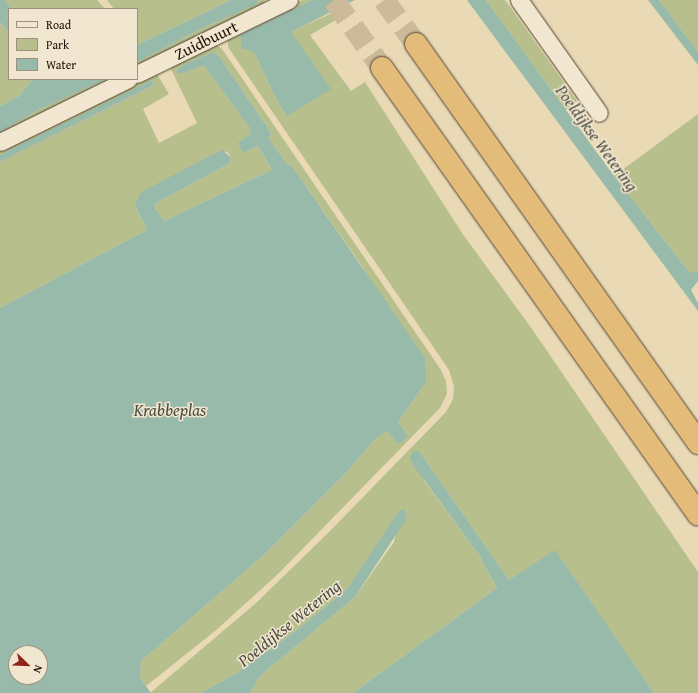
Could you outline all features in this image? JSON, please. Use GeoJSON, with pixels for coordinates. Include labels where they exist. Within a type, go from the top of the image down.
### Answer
{"type":"FeatureCollection","features":[{"type":"Feature","properties":{"kind":"highway"},"geometry":{"type":"LineString","coordinates":[[416,44],[698,443]]}},
{"type":"Feature","properties":{"kind":"highway"},"geometry":{"type":"LineString","coordinates":[[382,68],[698,514]]}},
{"type":"Feature","properties":{"kind":"street"},"geometry":{"type":"LineString","coordinates":[[519,0],[599,113]]}},
{"type":"Feature","properties":{"kind":"street","name":"Zuidbuurt"},"geometry":{"type":"LineString","coordinates":[[138,73],[279,2]]}},
{"type":"Feature","properties":{"kind":"street"},"geometry":{"type":"LineString","coordinates":[[0,142],[126,80]]}},
{"type":"Feature","properties":{"kind":"green space"},"geometry":{"type":"Polygon","coordinates":[[[4,0],[97,0],[104,8],[11,8],[4,0]]]}},
{"type":"Feature","properties":{"kind":"green space"},"geometry":{"type":"Polygon","coordinates":[[[107,0],[231,0],[138,45],[138,8],[113,8],[107,0]]]}},
{"type":"Feature","properties":{"kind":"green space"},"geometry":{"type":"Polygon","coordinates":[[[259,0],[265,0],[263,5],[138,68],[138,61],[205,27],[255,5],[259,0]]]}},
{"type":"Feature","properties":{"kind":"green space"},"geometry":{"type":"Polygon","coordinates":[[[303,0],[312,0],[240,35],[256,56],[276,99],[287,116],[290,32],[337,11],[344,5],[341,17],[310,35],[351,91],[365,82],[462,233],[532,329],[698,572],[698,693],[654,693],[555,551],[509,580],[419,451],[424,481],[479,555],[497,588],[353,693],[250,693],[260,676],[355,597],[394,542],[402,509],[347,589],[298,629],[235,674],[201,693],[150,693],[256,603],[330,531],[446,412],[453,399],[454,387],[449,370],[228,47],[228,38],[303,0]]]}},
{"type":"Feature","properties":{"kind":"green space"},"geometry":{"type":"Polygon","coordinates":[[[486,0],[505,0],[577,101],[566,110],[486,0]]]}},
{"type":"Feature","properties":{"kind":"green space"},"geometry":{"type":"Polygon","coordinates":[[[659,0],[698,0],[698,52],[659,0]]]}},
{"type":"Feature","properties":{"kind":"green space"},"geometry":{"type":"Polygon","coordinates":[[[0,22],[8,32],[8,80],[32,80],[19,96],[0,106],[0,22]]]}},
{"type":"Feature","properties":{"kind":"green space"},"geometry":{"type":"Polygon","coordinates":[[[215,44],[222,49],[441,370],[446,381],[447,394],[440,408],[278,574],[215,631],[146,686],[140,678],[141,661],[265,554],[347,472],[374,440],[387,431],[397,444],[408,436],[398,422],[426,382],[362,266],[292,166],[287,164],[269,139],[271,133],[219,56],[213,52],[185,64],[180,74],[204,64],[251,130],[249,135],[237,143],[243,153],[258,146],[272,170],[164,221],[155,208],[156,203],[230,163],[231,158],[227,151],[135,205],[147,230],[0,308],[0,162],[154,85],[152,80],[0,155],[0,148],[152,73],[157,74],[169,94],[143,109],[159,143],[197,123],[170,67],[215,44]]]}},
{"type":"Feature","properties":{"kind":"green space"},"geometry":{"type":"Polygon","coordinates":[[[104,80],[112,80],[0,137],[0,132],[36,111],[104,80]]]}},
{"type":"Feature","properties":{"kind":"green space"},"geometry":{"type":"Polygon","coordinates":[[[698,114],[698,271],[694,274],[690,273],[614,176],[698,114]]]}},
{"type":"Feature","properties":{"kind":"water"},"geometry":{"type":"Polygon","coordinates":[[[0,0],[4,0],[11,8],[8,8],[8,32],[0,22],[0,0]]]}},
{"type":"Feature","properties":{"kind":"water"},"geometry":{"type":"Polygon","coordinates":[[[231,0],[259,0],[255,5],[205,27],[138,61],[138,45],[231,0]]]}},
{"type":"Feature","properties":{"kind":"water"},"geometry":{"type":"Polygon","coordinates":[[[312,0],[355,0],[291,32],[331,89],[287,116],[276,99],[256,56],[250,50],[242,49],[240,35],[312,0]]]}},
{"type":"Feature","properties":{"kind":"water"},"geometry":{"type":"Polygon","coordinates":[[[467,0],[486,0],[614,176],[690,273],[698,271],[698,281],[691,290],[698,303],[698,311],[467,0]]]}},
{"type":"Feature","properties":{"kind":"water"},"geometry":{"type":"Polygon","coordinates":[[[648,0],[659,0],[698,52],[698,65],[648,0]]]}},
{"type":"Feature","properties":{"kind":"water","name":"Krabbeplas"},"geometry":{"type":"Polygon","coordinates":[[[213,52],[219,56],[271,133],[269,139],[287,164],[292,166],[425,358],[426,382],[398,422],[408,436],[405,440],[397,444],[387,431],[374,440],[347,472],[265,554],[141,661],[140,678],[151,693],[0,693],[0,308],[147,230],[135,205],[141,192],[208,157],[223,150],[231,158],[230,163],[156,203],[155,208],[164,221],[272,170],[258,146],[243,153],[237,143],[249,135],[251,130],[204,65],[180,74],[176,71],[185,64],[213,52]]]}},
{"type":"Feature","properties":{"kind":"water"},"geometry":{"type":"Polygon","coordinates":[[[32,80],[104,80],[36,111],[0,132],[0,106],[19,96],[32,80]]]}},
{"type":"Feature","properties":{"kind":"water"},"geometry":{"type":"Polygon","coordinates":[[[152,80],[154,85],[0,162],[0,155],[152,80]]]}},
{"type":"Feature","properties":{"kind":"water"},"geometry":{"type":"Polygon","coordinates":[[[413,451],[419,451],[509,580],[555,550],[654,693],[353,693],[497,588],[479,555],[413,465],[410,457],[413,451]]]}},
{"type":"Feature","properties":{"kind":"water"},"geometry":{"type":"Polygon","coordinates":[[[404,509],[407,518],[355,597],[260,676],[250,693],[201,693],[235,674],[298,629],[347,589],[399,511],[404,509]]]}},
{"type":"Feature","properties":{"kind":"tunnel"},"geometry":{"type":"LineString","coordinates":[[334,0],[382,68]]}},
{"type":"Feature","properties":{"kind":"tunnel"},"geometry":{"type":"LineString","coordinates":[[384,0],[416,44]]}},
{"type":"Feature","properties":{"kind":"water label","name":"Poeldijkse Wetering"},"geometry":{"type":"Point","coordinates":[597,138]}},
{"type":"Feature","properties":{"kind":"water label","name":"Poeldijkse Wetering"},"geometry":{"type":"Point","coordinates":[289,623]}}]}
